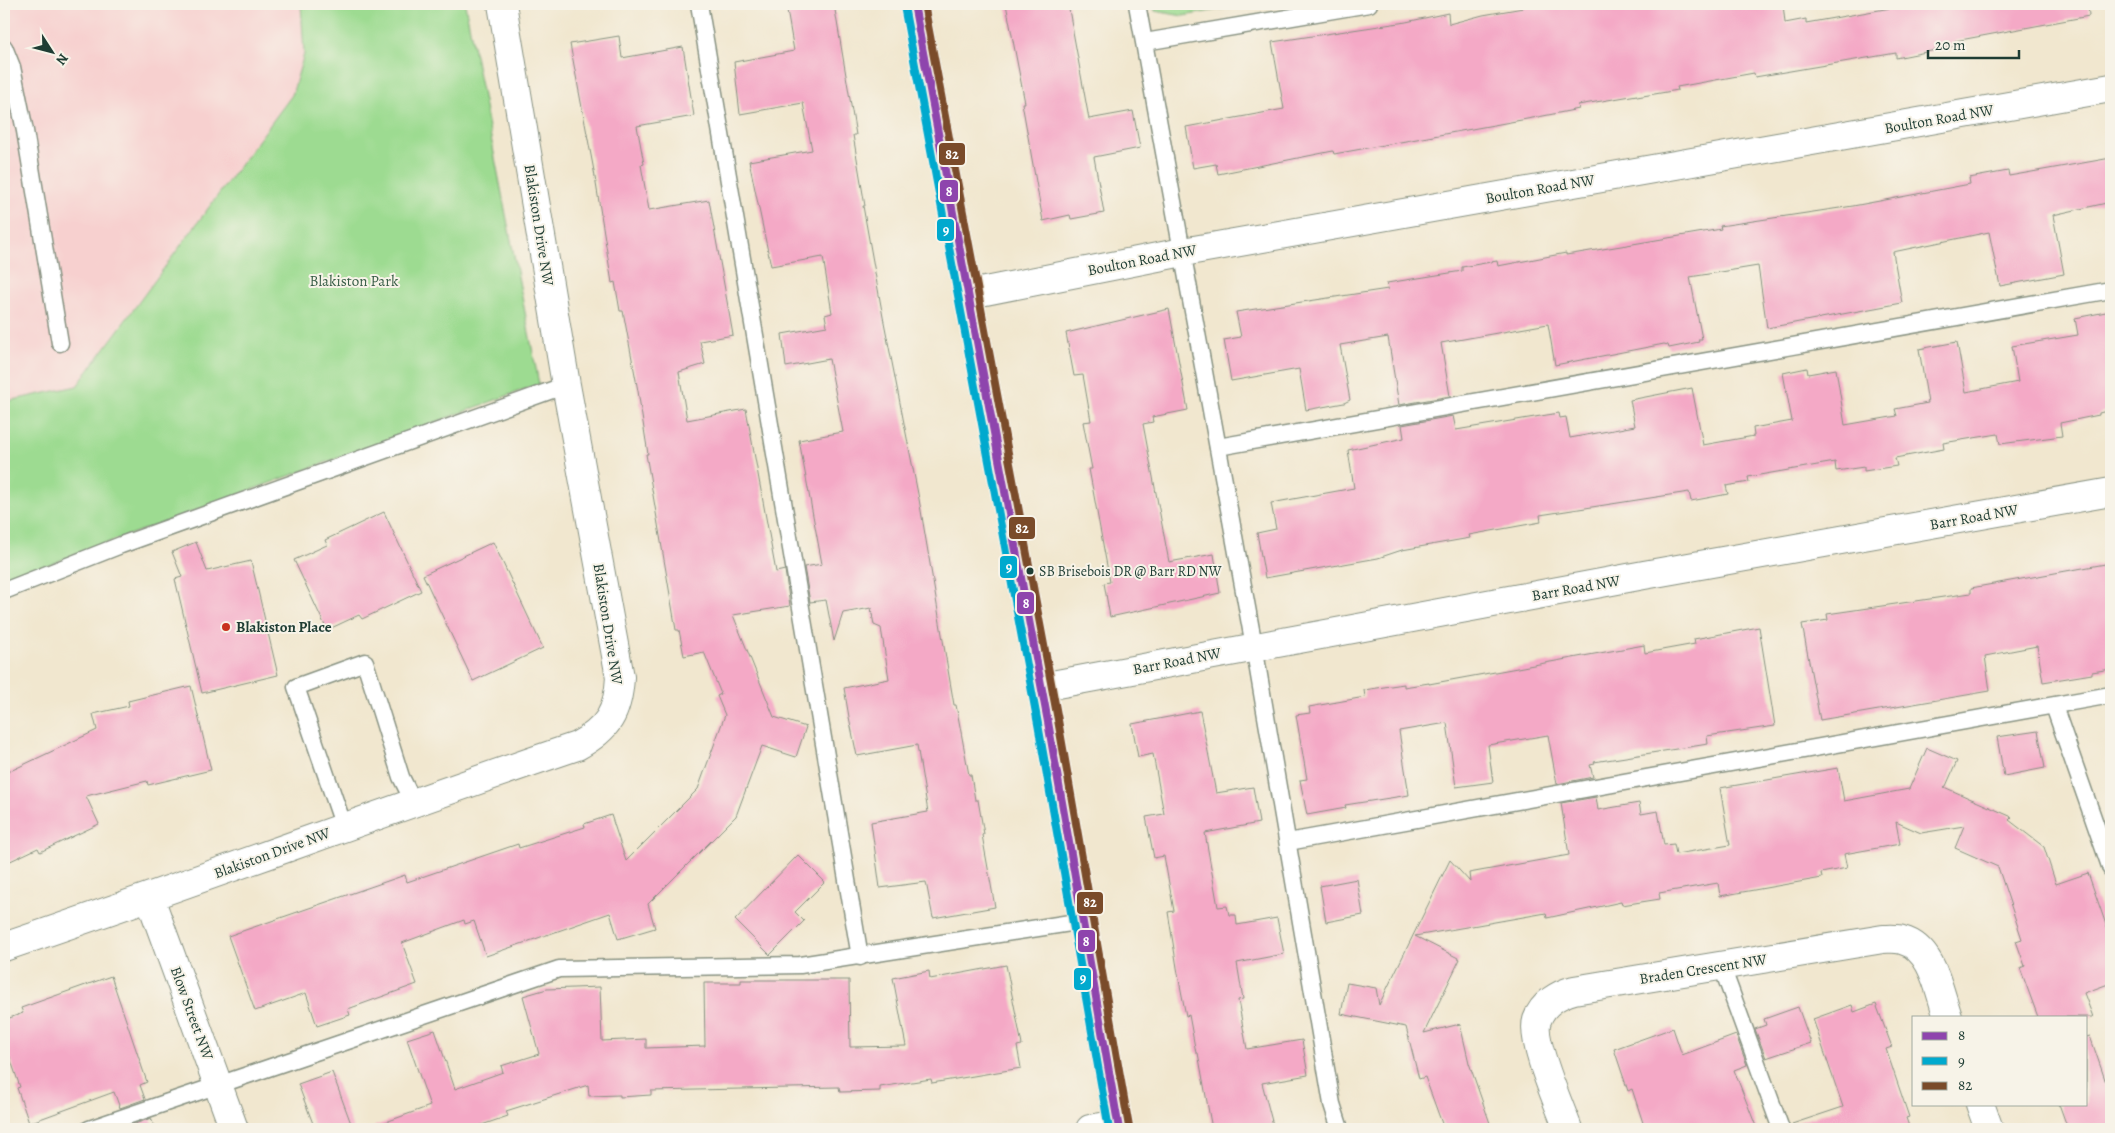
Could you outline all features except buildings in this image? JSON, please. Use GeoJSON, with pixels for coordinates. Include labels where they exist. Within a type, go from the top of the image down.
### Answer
{"type":"FeatureCollection","features":[{"type":"Feature","properties":{"kind":"street","name":"Blakiston Drive NW"},"geometry":{"type":"LineString","coordinates":[[4,947],[150,898],[413,801],[577,746],[597,735],[610,717],[619,698],[620,677],[566,386],[502,4]]}},
{"type":"Feature","properties":{"kind":"street"},"geometry":{"type":"LineString","coordinates":[[914,4],[970,294],[1118,1126],[1090,1129]]}},
{"type":"Feature","properties":{"kind":"street","name":"Boulton Road NW"},"geometry":{"type":"LineString","coordinates":[[970,294],[1183,252],[2111,88]]}},
{"type":"Feature","properties":{"kind":"street","name":"Barr Road NW"},"geometry":{"type":"LineString","coordinates":[[1041,687],[1254,646],[2111,492]]}},
{"type":"Feature","properties":{"kind":"street","name":"Blow Street NW"},"geometry":{"type":"LineString","coordinates":[[150,898],[234,1129]]}},
{"type":"Feature","properties":{"kind":"street","name":"Braden Crescent NW"},"geometry":{"type":"LineString","coordinates":[[1568,1129],[1536,1040],[1536,1020],[1544,1007],[1559,994],[1883,939],[1901,939],[1915,946],[1928,959],[1948,1016]]}},
{"type":"Feature","properties":{"kind":"street"},"geometry":{"type":"LineString","coordinates":[[1981,1106],[1989,1129]]}},
{"type":"Feature","properties":{"kind":"lane"},"geometry":{"type":"LineString","coordinates":[[699,4],[860,957]]}},
{"type":"Feature","properties":{"kind":"lane"},"geometry":{"type":"LineString","coordinates":[[1137,4],[1254,646],[1332,1104],[1340,1129]]}},
{"type":"Feature","properties":{"kind":"lane"},"geometry":{"type":"LineString","coordinates":[[1145,42],[1369,4]]}},
{"type":"Feature","properties":{"kind":"lane"},"geometry":{"type":"LineString","coordinates":[[4,48],[12,67],[25,131],[60,343]]}},
{"type":"Feature","properties":{"kind":"lane"},"geometry":{"type":"LineString","coordinates":[[1218,447],[2111,290]]}},
{"type":"Feature","properties":{"kind":"lane"},"geometry":{"type":"LineString","coordinates":[[4,592],[121,545],[566,386]]}},
{"type":"Feature","properties":{"kind":"lane"},"geometry":{"type":"LineString","coordinates":[[344,827],[296,687],[365,662],[401,777],[413,801]]}},
{"type":"Feature","properties":{"kind":"lane"},"geometry":{"type":"LineString","coordinates":[[1288,842],[2111,695]]}},
{"type":"Feature","properties":{"kind":"lane"},"geometry":{"type":"LineString","coordinates":[[2054,706],[2111,869]]}},
{"type":"Feature","properties":{"kind":"lane"},"geometry":{"type":"LineString","coordinates":[[89,1129],[559,969],[800,965],[1082,921]]}},
{"type":"Feature","properties":{"kind":"lane"},"geometry":{"type":"LineString","coordinates":[[1722,967],[1781,1129]]}},
{"type":"Feature","properties":{"kind":"shaded area"},"geometry":{"type":"Polygon","coordinates":[[[4,4],[301,4],[304,54],[292,95],[77,386],[4,402],[4,4]]]}},
{"type":"Feature","properties":{"kind":"green space","name":"Blakiston Park"},"geometry":{"type":"Polygon","coordinates":[[[301,4],[465,4],[539,384],[4,581],[4,402],[77,386],[292,95],[304,54],[301,4]]]}},
{"type":"Feature","properties":{"kind":"green space"},"geometry":{"type":"Polygon","coordinates":[[[1154,4],[1252,4],[1183,16],[1155,11],[1154,4]]]}},
{"type":"Feature","properties":{"kind":"transit line","name":"8"},"geometry":{"type":"LineString","coordinates":[[914,4],[1048,722],[1119,1129]]}},
{"type":"Feature","properties":{"kind":"transit line","name":"82"},"geometry":{"type":"LineString","coordinates":[[924,4],[1058,720],[1129,1127]]}},
{"type":"Feature","properties":{"kind":"transit line","name":"9"},"geometry":{"type":"LineString","coordinates":[[904,6],[1038,724],[1109,1129]]}},
{"type":"Feature","properties":{"kind":"place","name":"SB Brisebois DR @ Barr RD NW"},"geometry":{"type":"Point","coordinates":[1030,571]}},
{"type":"Feature","properties":{"kind":"place","name":"Blakiston Place"},"geometry":{"type":"Point","coordinates":[226,627]}}]}
